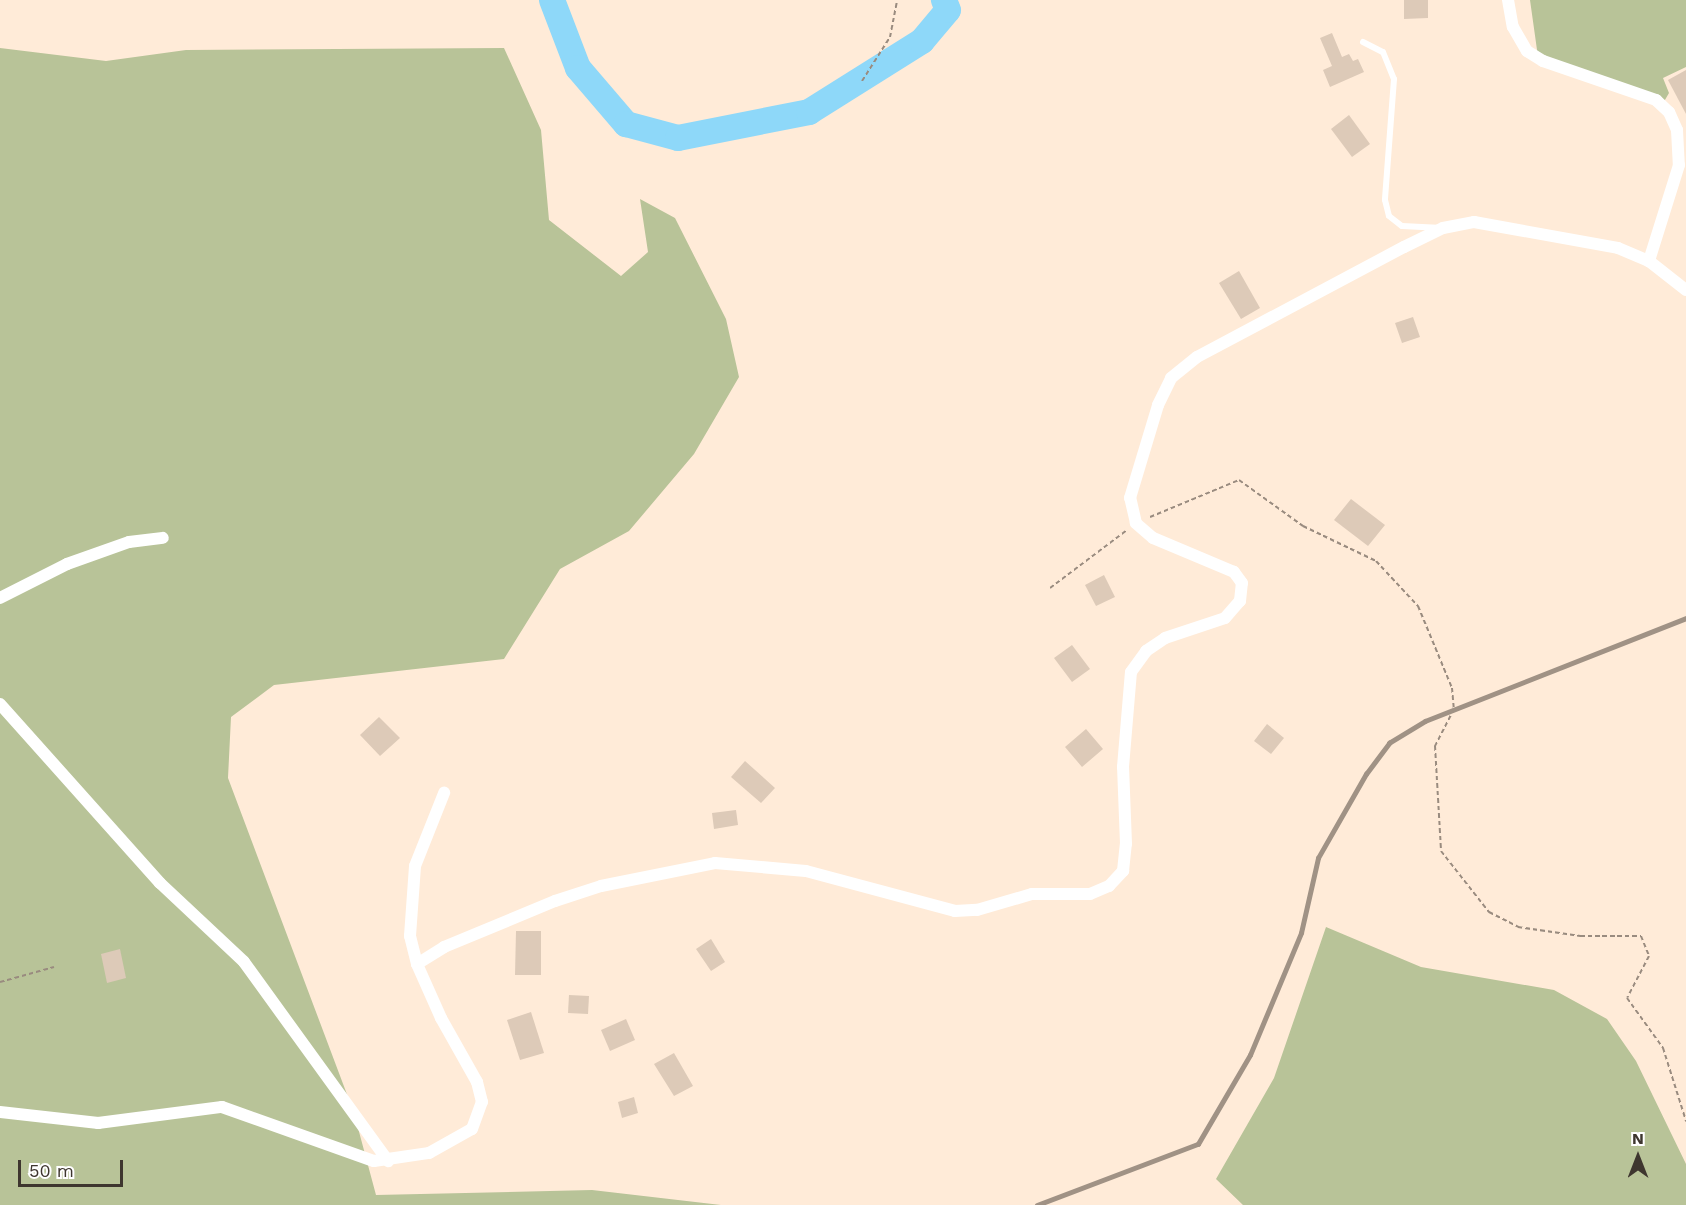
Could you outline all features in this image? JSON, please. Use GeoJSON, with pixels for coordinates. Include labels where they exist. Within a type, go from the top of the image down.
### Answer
{"type":"FeatureCollection","features":[{"type":"Feature","properties":{"kind":"street"},"geometry":{"type":"LineString","coordinates":[[1508,0],[1514,27],[1527,51],[1543,61],[1656,100],[1669,112],[1677,130],[1679,165],[1649,261]]}},
{"type":"Feature","properties":{"kind":"street"},"geometry":{"type":"LineString","coordinates":[[417,964],[444,947],[555,901],[601,886],[715,863],[806,871],[955,911],[977,910],[1032,894],[1090,894],[1109,886],[1123,871],[1126,844],[1123,767],[1131,672],[1146,651],[1165,638],[1225,618],[1240,601],[1242,583],[1234,572],[1153,538],[1136,523],[1130,498],[1158,405],[1171,378],[1197,357],[1443,228],[1474,222],[1504,225],[1618,248],[1649,261],[1686,290]]}},
{"type":"Feature","properties":{"kind":"street"},"geometry":{"type":"LineString","coordinates":[[0,598],[67,564],[129,543],[163,538]]}},
{"type":"Feature","properties":{"kind":"street"},"geometry":{"type":"LineString","coordinates":[[0,704],[160,884],[244,962],[388,1161]]}},
{"type":"Feature","properties":{"kind":"street"},"geometry":{"type":"LineString","coordinates":[[0,1112],[98,1123],[222,1107],[352,1156],[388,1161],[429,1154],[472,1129],[482,1102],[477,1082],[417,964],[410,936],[415,866],[444,793]]}},
{"type":"Feature","properties":{"kind":"lane"},"geometry":{"type":"LineString","coordinates":[[1363,42],[1383,52],[1394,80],[1385,200],[1389,216],[1402,226],[1443,228]]}},
{"type":"Feature","properties":{"kind":"path"},"geometry":{"type":"LineString","coordinates":[[862,81],[890,37],[897,0]]}},
{"type":"Feature","properties":{"kind":"path"},"geometry":{"type":"LineString","coordinates":[[1050,588],[1136,523],[1239,480],[1303,526],[1376,561],[1418,606],[1452,688],[1454,709],[1435,746],[1441,851],[1489,912],[1518,927],[1580,936],[1641,936],[1649,956],[1627,998],[1663,1048],[1686,1121]]}},
{"type":"Feature","properties":{"kind":"path"},"geometry":{"type":"LineString","coordinates":[[0,982],[54,967]]}},
{"type":"Feature","properties":{"kind":"green space"},"geometry":{"type":"Polygon","coordinates":[[[1530,0],[1686,0],[1686,67],[1663,78],[1669,93],[1662,105],[1538,57],[1530,0]]]}},
{"type":"Feature","properties":{"kind":"green space"},"geometry":{"type":"Polygon","coordinates":[[[0,48],[106,61],[186,50],[504,48],[541,130],[549,220],[621,276],[648,252],[640,199],[675,218],[726,319],[739,377],[694,454],[629,531],[560,569],[504,659],[274,685],[231,717],[228,778],[354,1113],[376,1195],[592,1190],[721,1205],[0,1205],[0,48]]]}},
{"type":"Feature","properties":{"kind":"green space"},"geometry":{"type":"Polygon","coordinates":[[[1326,927],[1421,967],[1554,990],[1607,1019],[1636,1061],[1686,1164],[1686,1205],[1243,1205],[1216,1179],[1274,1078],[1326,927]]]}},
{"type":"Feature","properties":{"kind":"building"},"geometry":{"type":"Polygon","coordinates":[[[1404,0],[1428,0],[1428,18],[1404,19],[1404,0]]]}},
{"type":"Feature","properties":{"kind":"building"},"geometry":{"type":"Polygon","coordinates":[[[1332,33],[1342,57],[1349,54],[1353,61],[1358,59],[1364,72],[1330,87],[1323,70],[1332,66],[1320,38],[1332,33]]]}},
{"type":"Feature","properties":{"kind":"building"},"geometry":{"type":"Polygon","coordinates":[[[1686,70],[1686,114],[1668,80],[1686,70]]]}},
{"type":"Feature","properties":{"kind":"building"},"geometry":{"type":"Polygon","coordinates":[[[1349,115],[1370,144],[1352,157],[1331,129],[1349,115]]]}},
{"type":"Feature","properties":{"kind":"building"},"geometry":{"type":"Polygon","coordinates":[[[1239,271],[1260,308],[1241,319],[1219,283],[1239,271]]]}},
{"type":"Feature","properties":{"kind":"building"},"geometry":{"type":"Polygon","coordinates":[[[1413,317],[1420,337],[1402,343],[1395,323],[1413,317]]]}},
{"type":"Feature","properties":{"kind":"building"},"geometry":{"type":"Polygon","coordinates":[[[1351,499],[1385,525],[1368,546],[1334,520],[1351,499]]]}},
{"type":"Feature","properties":{"kind":"building"},"geometry":{"type":"Polygon","coordinates":[[[1104,575],[1115,597],[1096,606],[1085,585],[1104,575]]]}},
{"type":"Feature","properties":{"kind":"building"},"geometry":{"type":"Polygon","coordinates":[[[1072,645],[1090,669],[1072,682],[1054,658],[1072,645]]]}},
{"type":"Feature","properties":{"kind":"building"},"geometry":{"type":"Polygon","coordinates":[[[379,717],[400,738],[380,756],[360,735],[379,717]]]}},
{"type":"Feature","properties":{"kind":"building"},"geometry":{"type":"Polygon","coordinates":[[[1267,724],[1284,738],[1271,754],[1254,741],[1267,724]]]}},
{"type":"Feature","properties":{"kind":"building"},"geometry":{"type":"Polygon","coordinates":[[[1086,729],[1103,749],[1082,767],[1065,747],[1086,729]]]}},
{"type":"Feature","properties":{"kind":"building"},"geometry":{"type":"Polygon","coordinates":[[[745,761],[775,788],[761,803],[731,777],[745,761]]]}},
{"type":"Feature","properties":{"kind":"building"},"geometry":{"type":"Polygon","coordinates":[[[736,810],[738,825],[714,829],[712,813],[736,810]]]}},
{"type":"Feature","properties":{"kind":"building"},"geometry":{"type":"Polygon","coordinates":[[[516,931],[541,931],[541,975],[515,975],[516,931]]]}},
{"type":"Feature","properties":{"kind":"building"},"geometry":{"type":"Polygon","coordinates":[[[711,939],[725,962],[711,971],[696,949],[711,939]]]}},
{"type":"Feature","properties":{"kind":"building"},"geometry":{"type":"Polygon","coordinates":[[[120,949],[126,978],[107,983],[101,954],[120,949]]]}},
{"type":"Feature","properties":{"kind":"building"},"geometry":{"type":"Polygon","coordinates":[[[569,995],[589,996],[588,1014],[568,1013],[569,995]]]}},
{"type":"Feature","properties":{"kind":"building"},"geometry":{"type":"Polygon","coordinates":[[[531,1012],[544,1053],[520,1060],[507,1020],[531,1012]]]}},
{"type":"Feature","properties":{"kind":"building"},"geometry":{"type":"Polygon","coordinates":[[[626,1019],[635,1040],[610,1051],[601,1030],[626,1019]]]}},
{"type":"Feature","properties":{"kind":"building"},"geometry":{"type":"Polygon","coordinates":[[[674,1053],[693,1086],[674,1096],[654,1064],[674,1053]]]}},
{"type":"Feature","properties":{"kind":"building"},"geometry":{"type":"Polygon","coordinates":[[[634,1097],[638,1113],[622,1118],[618,1102],[634,1097]]]}},
{"type":"Feature","properties":{"kind":"waterway"},"geometry":{"type":"LineString","coordinates":[[552,0],[578,68],[626,124],[678,138],[809,112],[922,41],[948,10],[944,0]]}},
{"type":"Feature","properties":{"kind":"railway"},"geometry":{"type":"LineString","coordinates":[[1037,1205],[1198,1144],[1250,1055],[1301,933],[1318,858],[1366,774],[1389,743],[1425,721],[1686,618]]}}]}
